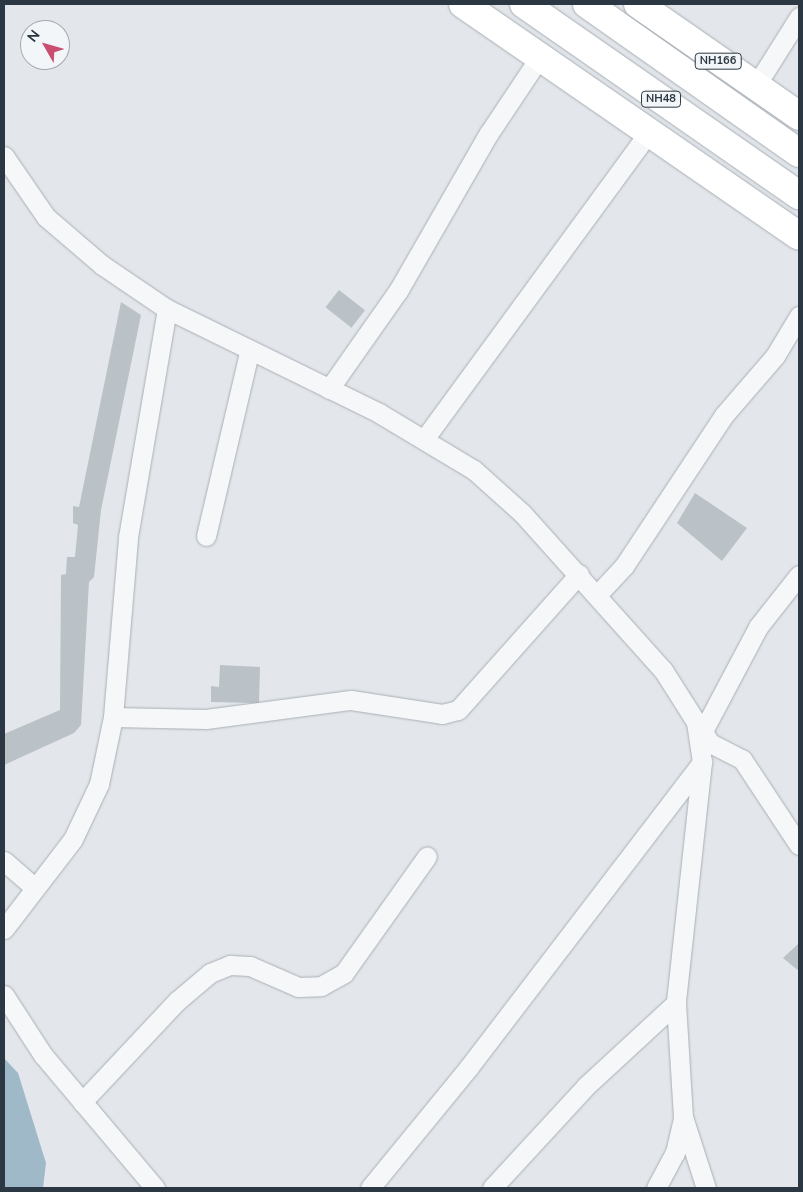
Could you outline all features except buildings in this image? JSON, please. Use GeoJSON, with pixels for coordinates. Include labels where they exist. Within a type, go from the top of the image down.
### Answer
{"type":"FeatureCollection","features":[{"type":"Feature","properties":{"kind":"highway"},"geometry":{"type":"LineString","coordinates":[[463,4],[799,236]]}},
{"type":"Feature","properties":{"kind":"highway","name":"NH48"},"geometry":{"type":"LineString","coordinates":[[524,4],[799,195]]}},
{"type":"Feature","properties":{"kind":"highway","name":"NH48"},"geometry":{"type":"LineString","coordinates":[[587,4],[799,152]]}},
{"type":"Feature","properties":{"kind":"highway","name":"NH166"},"geometry":{"type":"LineString","coordinates":[[638,4],[799,116]]}},
{"type":"Feature","properties":{"kind":"street"},"geometry":{"type":"LineString","coordinates":[[755,87],[799,17]]}},
{"type":"Feature","properties":{"kind":"street"},"geometry":{"type":"LineString","coordinates":[[329,390],[398,291],[489,133],[539,58]]}},
{"type":"Feature","properties":{"kind":"street"},"geometry":{"type":"LineString","coordinates":[[425,438],[649,132]]}},
{"type":"Feature","properties":{"kind":"street"},"geometry":{"type":"LineString","coordinates":[[4,156],[46,217],[102,265],[167,309],[249,352],[425,438],[481,476],[579,574],[663,670],[710,743],[742,759],[799,845]]}},
{"type":"Feature","properties":{"kind":"street"},"geometry":{"type":"LineString","coordinates":[[4,929],[34,887],[73,839],[99,784],[112,718],[128,538],[167,309]]}},
{"type":"Feature","properties":{"kind":"street"},"geometry":{"type":"LineString","coordinates":[[598,595],[624,566],[724,415],[775,356],[799,316]]}},
{"type":"Feature","properties":{"kind":"street"},"geometry":{"type":"LineString","coordinates":[[206,536],[249,352]]}},
{"type":"Feature","properties":{"kind":"street"},"geometry":{"type":"LineString","coordinates":[[112,718],[206,719],[351,700],[442,714],[458,710],[579,574]]}},
{"type":"Feature","properties":{"kind":"street"},"geometry":{"type":"LineString","coordinates":[[656,1188],[675,1153],[683,1117],[676,1003],[702,762],[700,726],[758,628],[799,575]]}},
{"type":"Feature","properties":{"kind":"street"},"geometry":{"type":"LineString","coordinates":[[370,1188],[468,1068],[702,762]]}},
{"type":"Feature","properties":{"kind":"street"},"geometry":{"type":"LineString","coordinates":[[82,1102],[177,1001],[210,973],[230,965],[250,966],[298,987],[321,986],[344,973],[427,856]]}},
{"type":"Feature","properties":{"kind":"street"},"geometry":{"type":"LineString","coordinates":[[4,861],[34,887]]}},
{"type":"Feature","properties":{"kind":"street"},"geometry":{"type":"LineString","coordinates":[[4,995],[43,1055],[155,1188]]}},
{"type":"Feature","properties":{"kind":"street"},"geometry":{"type":"LineString","coordinates":[[492,1188],[592,1080],[676,1003]]}},
{"type":"Feature","properties":{"kind":"street"},"geometry":{"type":"LineString","coordinates":[[683,1117],[711,1186]]}},
{"type":"Feature","properties":{"kind":"water"},"geometry":{"type":"Polygon","coordinates":[[[4,1058],[18,1073],[46,1163],[43,1188],[4,1188],[4,1058]]]}}]}
